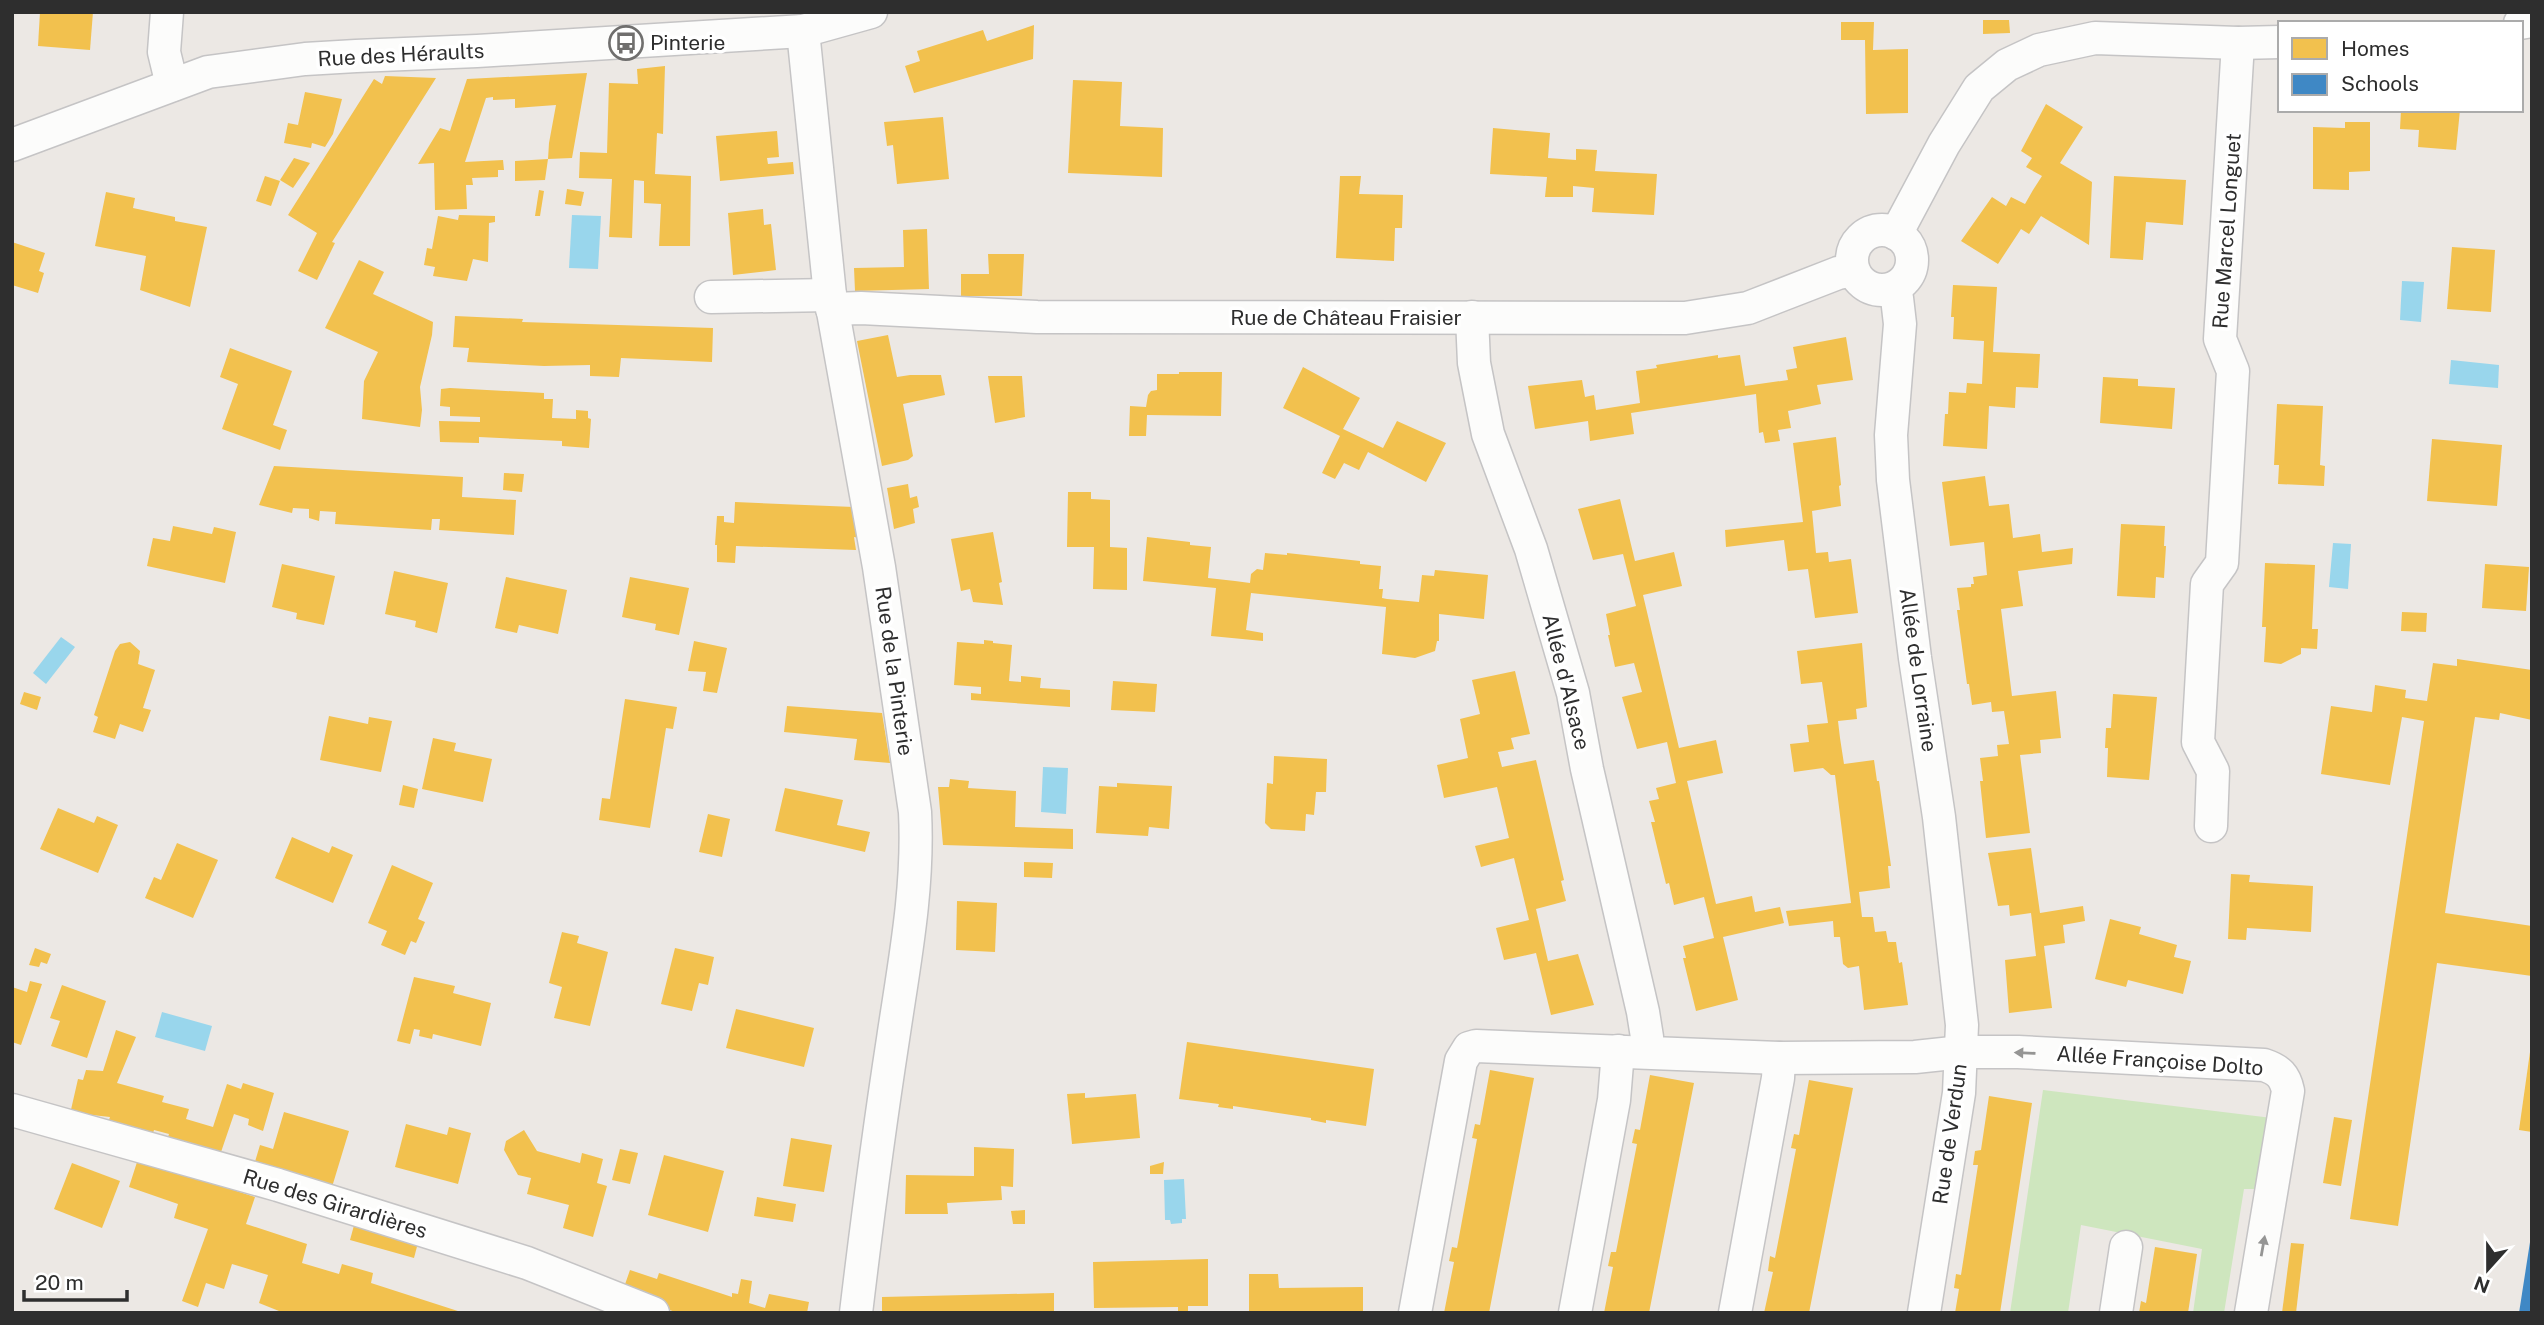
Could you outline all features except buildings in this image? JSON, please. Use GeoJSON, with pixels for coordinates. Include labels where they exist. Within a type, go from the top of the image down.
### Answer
{"type":"FeatureCollection","features":[{"type":"Feature","properties":{"kind":"street"},"geometry":{"type":"LineString","coordinates":[[167,12],[164,52],[172,85]]}},
{"type":"Feature","properties":{"kind":"street","name":"Rue des Héraults"},"geometry":{"type":"LineString","coordinates":[[12,145],[208,72],[305,60],[803,31],[871,12]]}},
{"type":"Feature","properties":{"kind":"street","name":"Rue de la Pinterie"},"geometry":{"type":"LineString","coordinates":[[803,31],[831,302],[879,567],[915,812],[917,852],[906,953],[856,1313]]}},
{"type":"Feature","properties":{"kind":"street"},"geometry":{"type":"LineString","coordinates":[[1896,234],[1944,144],[1979,88],[2007,65],[2039,50],[2095,38],[2278,42]]}},
{"type":"Feature","properties":{"kind":"street","name":"Rue Marcel Longuet"},"geometry":{"type":"LineString","coordinates":[[2211,827],[2213,771],[2198,742],[2207,584],[2222,563],[2233,370],[2220,339],[2238,43]]}},
{"type":"Feature","properties":{"kind":"street"},"geometry":{"type":"LineString","coordinates":[[1881,229],[1896,234],[1908,243],[1912,255],[1911,271],[1903,283],[1892,289],[1875,289],[1862,282],[1853,270],[1852,253],[1857,241],[1869,232],[1881,229]]}},
{"type":"Feature","properties":{"kind":"street","name":"Rue de Château Fraisier"},"geometry":{"type":"LineString","coordinates":[[711,297],[831,302],[861,308],[1037,317],[1685,318],[1748,308],[1838,273],[1853,270]]}},
{"type":"Feature","properties":{"kind":"street","name":"Allée de Lorraine"},"geometry":{"type":"LineString","coordinates":[[1892,289],[1897,299],[1900,324],[1891,435],[1894,480],[1914,658],[1939,817],[1962,1025],[1962,1052]]}},
{"type":"Feature","properties":{"kind":"street","name":"Allée d'Alsace"},"geometry":{"type":"LineString","coordinates":[[1472,317],[1474,363],[1488,434],[1531,549],[1573,692],[1587,769],[1643,1012],[1632,1051]]}},
{"type":"Feature","properties":{"kind":"street","name":"Rue de Verdun"},"geometry":{"type":"LineString","coordinates":[[1415,1313],[1464,1054],[1469,1048],[1476,1046],[1779,1058],[1915,1057],[1962,1052],[1959,1093],[1924,1313]]}},
{"type":"Feature","properties":{"kind":"street"},"geometry":{"type":"LineString","coordinates":[[1575,1313],[1614,1100],[1632,1051]]}},
{"type":"Feature","properties":{"kind":"street","name":"Allée Françoise Dolto"},"geometry":{"type":"LineString","coordinates":[[1962,1052],[2018,1052],[2264,1065],[2276,1069],[2286,1079],[2288,1091],[2251,1313]]}},
{"type":"Feature","properties":{"kind":"street"},"geometry":{"type":"LineString","coordinates":[[1735,1313],[1778,1078],[1779,1058]]}},
{"type":"Feature","properties":{"kind":"street","name":"Rue des Girardières"},"geometry":{"type":"LineString","coordinates":[[12,1110],[278,1185],[514,1258],[653,1313]]}},
{"type":"Feature","properties":{"kind":"street"},"geometry":{"type":"LineString","coordinates":[[2116,1313],[2126,1247]]}},
{"type":"Feature","properties":{"kind":"green space"},"geometry":{"type":"Polygon","coordinates":[[[2043,1090],[2272,1118],[2261,1189],[2244,1189],[2224,1313],[2193,1313],[2202,1249],[2081,1225],[2068,1313],[2010,1313],[2043,1090]]]}},
{"type":"Feature","properties":{"kind":"water"},"geometry":{"type":"Polygon","coordinates":[[[572,215],[601,216],[598,269],[569,268],[572,215]]]}},
{"type":"Feature","properties":{"kind":"water"},"geometry":{"type":"Polygon","coordinates":[[[2402,281],[2424,282],[2421,322],[2400,320],[2402,281]]]}},
{"type":"Feature","properties":{"kind":"water"},"geometry":{"type":"Polygon","coordinates":[[[2451,360],[2499,365],[2498,388],[2449,384],[2451,360]]]}},
{"type":"Feature","properties":{"kind":"water"},"geometry":{"type":"Polygon","coordinates":[[[2333,543],[2351,544],[2348,589],[2329,587],[2333,543]]]}},
{"type":"Feature","properties":{"kind":"water"},"geometry":{"type":"Polygon","coordinates":[[[61,637],[75,647],[46,684],[33,673],[61,637]]]}},
{"type":"Feature","properties":{"kind":"water"},"geometry":{"type":"Polygon","coordinates":[[[1043,767],[1068,768],[1066,814],[1041,812],[1043,767]]]}},
{"type":"Feature","properties":{"kind":"water"},"geometry":{"type":"Polygon","coordinates":[[[162,1012],[212,1026],[205,1051],[155,1037],[162,1012]]]}},
{"type":"Feature","properties":{"kind":"water"},"geometry":{"type":"Polygon","coordinates":[[[1184,1179],[1186,1219],[1182,1219],[1182,1223],[1171,1224],[1170,1220],[1165,1220],[1164,1180],[1184,1179]]]}},
{"type":"Feature","properties":{"kind":"place","name":"Pinterie"},"geometry":{"type":"Point","coordinates":[626,43]}}]}
